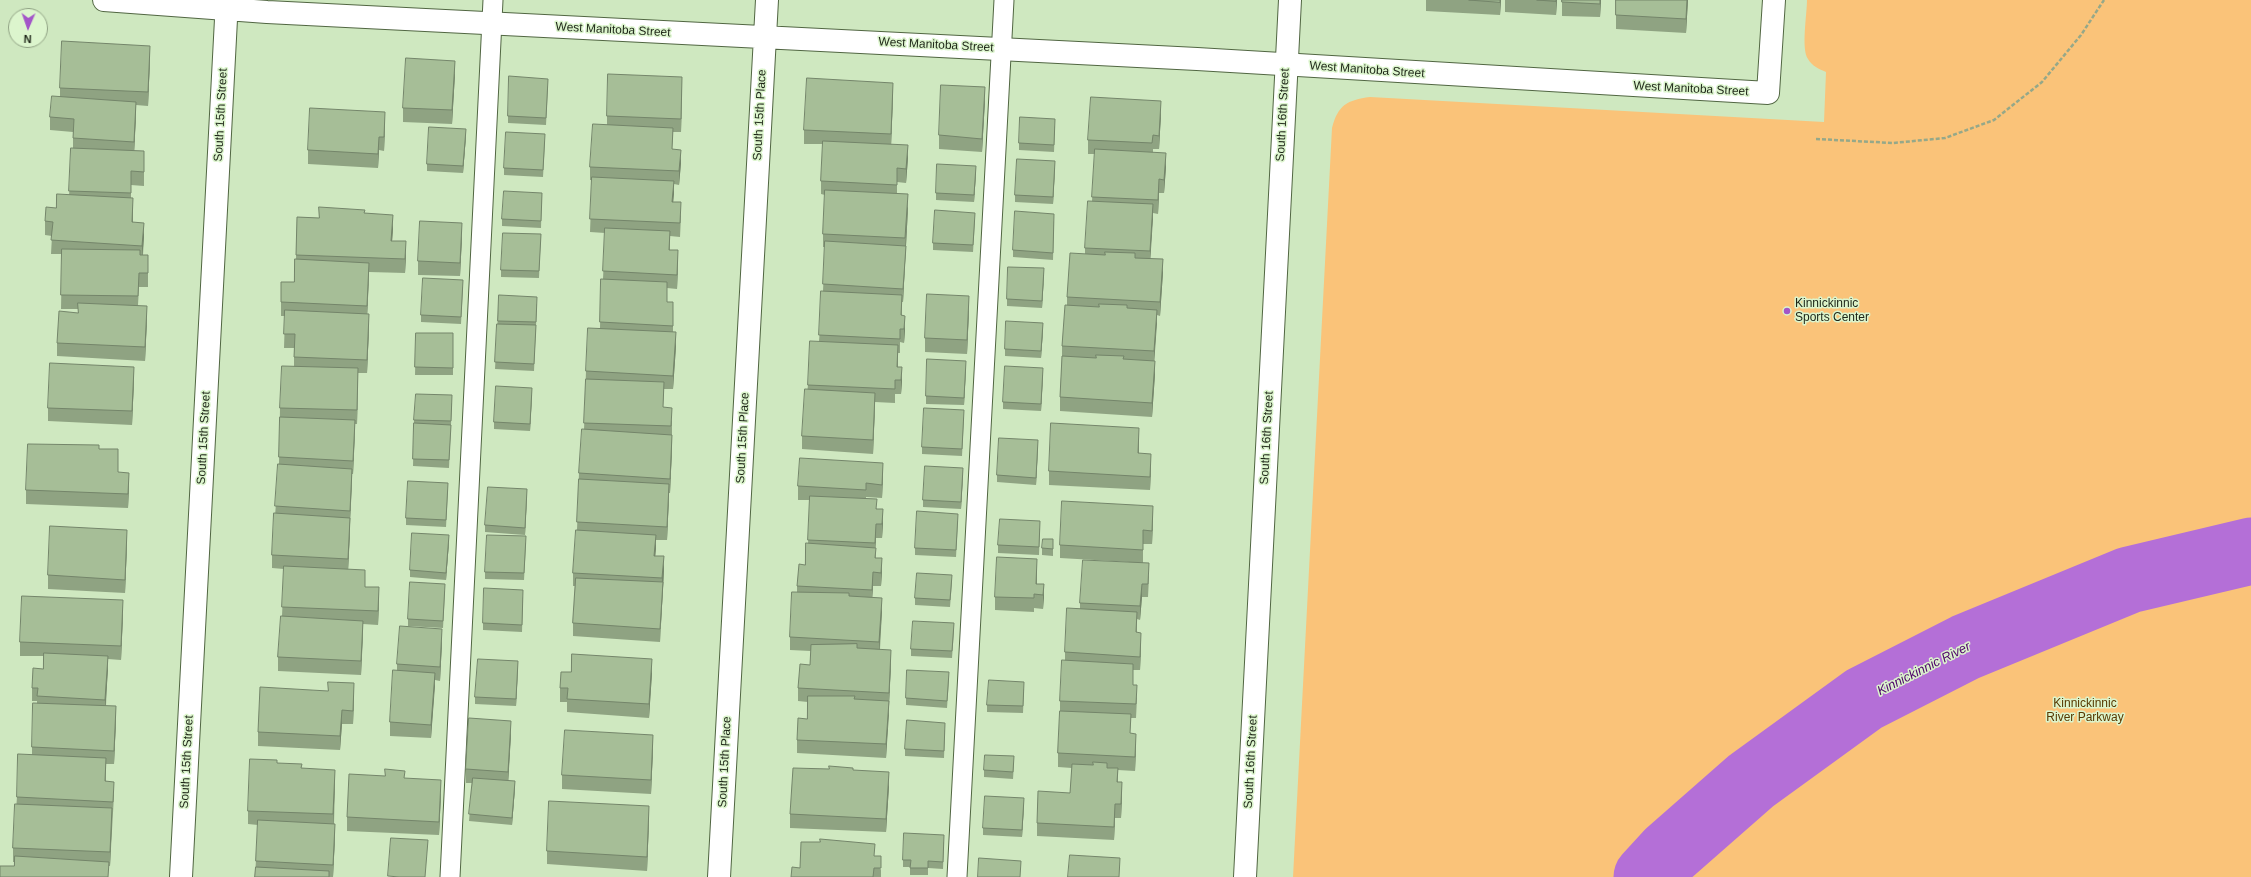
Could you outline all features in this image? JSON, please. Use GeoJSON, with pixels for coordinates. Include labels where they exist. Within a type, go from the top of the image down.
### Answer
{"type":"FeatureCollection","features":[{"type":"Feature","properties":{"kind":"street","name":"West Manitoba Street"},"geometry":{"type":"LineString","coordinates":[[104,0],[226,5],[491,25],[765,37],[1286,64],[1768,94],[1774,0]]}},
{"type":"Feature","properties":{"kind":"street","name":"South 15th Place"},"geometry":{"type":"LineString","coordinates":[[719,877],[767,0]]}},
{"type":"Feature","properties":{"kind":"street","name":"South 16th Street"},"geometry":{"type":"LineString","coordinates":[[1245,877],[1290,0]]}},
{"type":"Feature","properties":{"kind":"street","name":"South 15th Street"},"geometry":{"type":"LineString","coordinates":[[181,877],[226,5]]}},
{"type":"Feature","properties":{"kind":"lane"},"geometry":{"type":"LineString","coordinates":[[450,877],[493,0]]}},
{"type":"Feature","properties":{"kind":"lane"},"geometry":{"type":"LineString","coordinates":[[958,877],[1004,0]]}},
{"type":"Feature","properties":{"kind":"path"},"geometry":{"type":"LineString","coordinates":[[1816,139],[1893,143],[1945,138],[1994,120],[2042,82],[2081,35],[2104,0]]}},
{"type":"Feature","properties":{"kind":"green space","name":"Kinnickinnic Sports Center"},"geometry":{"type":"Polygon","coordinates":[[[1807,0],[2251,0],[2251,877],[1293,877],[1332,128],[1337,114],[1349,102],[1370,97],[1824,122],[1826,72],[1812,64],[1806,54],[1805,40],[1807,0]]]}},
{"type":"Feature","properties":{"kind":"building"},"geometry":{"type":"Polygon","coordinates":[[[1469,0],[1500,0],[1500,2],[1469,0]]]}},
{"type":"Feature","properties":{"kind":"building"},"geometry":{"type":"Polygon","coordinates":[[[1562,0],[1600,0],[1600,4],[1562,2],[1562,0]]]}},
{"type":"Feature","properties":{"kind":"building"},"geometry":{"type":"Polygon","coordinates":[[[1616,0],[1687,0],[1686,19],[1616,15],[1616,0]]]}},
{"type":"Feature","properties":{"kind":"building"},"geometry":{"type":"Polygon","coordinates":[[[62,41],[150,46],[148,92],[60,88],[62,41]]]}},
{"type":"Feature","properties":{"kind":"building"},"geometry":{"type":"Polygon","coordinates":[[[406,58],[455,61],[452,110],[403,108],[406,58]]]}},
{"type":"Feature","properties":{"kind":"building"},"geometry":{"type":"Polygon","coordinates":[[[608,74],[682,77],[681,119],[607,116],[608,74]]]}},
{"type":"Feature","properties":{"kind":"building"},"geometry":{"type":"Polygon","coordinates":[[[509,76],[548,79],[546,118],[508,116],[509,76]]]}},
{"type":"Feature","properties":{"kind":"building"},"geometry":{"type":"Polygon","coordinates":[[[807,78],[893,83],[891,134],[804,130],[807,78]]]}},
{"type":"Feature","properties":{"kind":"building"},"geometry":{"type":"Polygon","coordinates":[[[941,85],[985,87],[982,139],[939,135],[941,85]]]}},
{"type":"Feature","properties":{"kind":"building"},"geometry":{"type":"Polygon","coordinates":[[[52,96],[136,102],[134,142],[73,138],[74,119],[50,117],[52,96]]]}},
{"type":"Feature","properties":{"kind":"building"},"geometry":{"type":"Polygon","coordinates":[[[1091,97],[1161,101],[1159,136],[1153,135],[1152,143],[1088,140],[1091,97]]]}},
{"type":"Feature","properties":{"kind":"building"},"geometry":{"type":"Polygon","coordinates":[[[310,108],[385,112],[384,137],[379,137],[378,154],[308,150],[310,108]]]}},
{"type":"Feature","properties":{"kind":"building"},"geometry":{"type":"Polygon","coordinates":[[[1020,117],[1055,119],[1054,145],[1019,143],[1020,117]]]}},
{"type":"Feature","properties":{"kind":"building"},"geometry":{"type":"Polygon","coordinates":[[[593,124],[673,128],[672,149],[681,150],[679,171],[590,167],[593,124]]]}},
{"type":"Feature","properties":{"kind":"building"},"geometry":{"type":"Polygon","coordinates":[[[429,127],[466,129],[463,166],[427,164],[429,127]]]}},
{"type":"Feature","properties":{"kind":"building"},"geometry":{"type":"Polygon","coordinates":[[[506,132],[545,134],[543,170],[504,168],[506,132]]]}},
{"type":"Feature","properties":{"kind":"building"},"geometry":{"type":"Polygon","coordinates":[[[823,141],[908,145],[906,169],[897,168],[897,185],[821,181],[823,141]]]}},
{"type":"Feature","properties":{"kind":"building"},"geometry":{"type":"Polygon","coordinates":[[[71,148],[144,151],[144,172],[131,171],[131,193],[69,191],[71,148]]]}},
{"type":"Feature","properties":{"kind":"building"},"geometry":{"type":"Polygon","coordinates":[[[1095,149],[1166,153],[1164,180],[1159,179],[1158,200],[1092,197],[1095,149]]]}},
{"type":"Feature","properties":{"kind":"building"},"geometry":{"type":"Polygon","coordinates":[[[1017,159],[1055,161],[1053,197],[1015,195],[1017,159]]]}},
{"type":"Feature","properties":{"kind":"building"},"geometry":{"type":"Polygon","coordinates":[[[937,164],[976,166],[974,195],[936,193],[937,164]]]}},
{"type":"Feature","properties":{"kind":"building"},"geometry":{"type":"Polygon","coordinates":[[[592,177],[674,181],[672,202],[681,202],[680,223],[590,219],[592,177]]]}},
{"type":"Feature","properties":{"kind":"building"},"geometry":{"type":"Polygon","coordinates":[[[825,190],[908,194],[905,238],[823,234],[825,190]]]}},
{"type":"Feature","properties":{"kind":"building"},"geometry":{"type":"Polygon","coordinates":[[[504,191],[542,193],[541,221],[502,219],[504,191]]]}},
{"type":"Feature","properties":{"kind":"building"},"geometry":{"type":"Polygon","coordinates":[[[57,194],[133,198],[132,222],[144,223],[142,246],[51,240],[53,222],[45,221],[46,207],[56,208],[57,194]]]}},
{"type":"Feature","properties":{"kind":"building"},"geometry":{"type":"Polygon","coordinates":[[[1088,201],[1153,204],[1150,251],[1085,248],[1088,201]]]}},
{"type":"Feature","properties":{"kind":"building"},"geometry":{"type":"Polygon","coordinates":[[[319,207],[365,210],[364,213],[393,215],[391,241],[406,241],[405,259],[296,255],[297,217],[319,218],[319,207]]]}},
{"type":"Feature","properties":{"kind":"building"},"geometry":{"type":"Polygon","coordinates":[[[935,210],[975,213],[973,245],[933,243],[935,210]]]}},
{"type":"Feature","properties":{"kind":"building"},"geometry":{"type":"Polygon","coordinates":[[[1015,211],[1054,214],[1053,253],[1013,250],[1015,211]]]}},
{"type":"Feature","properties":{"kind":"building"},"geometry":{"type":"Polygon","coordinates":[[[420,221],[462,223],[460,263],[418,261],[420,221]]]}},
{"type":"Feature","properties":{"kind":"building"},"geometry":{"type":"Polygon","coordinates":[[[605,228],[670,231],[669,250],[678,250],[677,275],[603,271],[605,228]]]}},
{"type":"Feature","properties":{"kind":"building"},"geometry":{"type":"Polygon","coordinates":[[[503,233],[541,234],[539,271],[501,270],[503,233]]]}},
{"type":"Feature","properties":{"kind":"building"},"geometry":{"type":"Polygon","coordinates":[[[825,241],[906,246],[903,289],[823,284],[825,241]]]}},
{"type":"Feature","properties":{"kind":"building"},"geometry":{"type":"Polygon","coordinates":[[[62,249],[140,250],[140,255],[148,255],[148,273],[139,273],[138,296],[61,295],[62,249]]]}},
{"type":"Feature","properties":{"kind":"building"},"geometry":{"type":"Polygon","coordinates":[[[1105,252],[1135,253],[1135,258],[1163,259],[1160,302],[1067,297],[1070,253],[1105,255],[1105,252]]]}},
{"type":"Feature","properties":{"kind":"building"},"geometry":{"type":"Polygon","coordinates":[[[295,259],[369,263],[367,306],[281,302],[281,282],[294,282],[295,259]]]}},
{"type":"Feature","properties":{"kind":"building"},"geometry":{"type":"Polygon","coordinates":[[[1008,267],[1044,268],[1042,301],[1007,299],[1008,267]]]}},
{"type":"Feature","properties":{"kind":"building"},"geometry":{"type":"Polygon","coordinates":[[[423,278],[463,280],[461,317],[421,315],[423,278]]]}},
{"type":"Feature","properties":{"kind":"building"},"geometry":{"type":"Polygon","coordinates":[[[601,279],[667,282],[667,302],[673,302],[673,326],[600,322],[601,279]]]}},
{"type":"Feature","properties":{"kind":"building"},"geometry":{"type":"Polygon","coordinates":[[[821,291],[902,295],[901,315],[905,316],[904,329],[900,329],[900,339],[819,335],[821,291]]]}},
{"type":"Feature","properties":{"kind":"building"},"geometry":{"type":"Polygon","coordinates":[[[927,294],[969,296],[967,340],[925,338],[927,294]]]}},
{"type":"Feature","properties":{"kind":"building"},"geometry":{"type":"Polygon","coordinates":[[[499,295],[537,297],[536,322],[498,321],[499,295]]]}},
{"type":"Feature","properties":{"kind":"building"},"geometry":{"type":"Polygon","coordinates":[[[78,303],[147,306],[145,347],[57,343],[59,311],[78,313],[78,303]]]}},
{"type":"Feature","properties":{"kind":"building"},"geometry":{"type":"Polygon","coordinates":[[[1099,304],[1127,305],[1127,308],[1157,310],[1154,351],[1062,346],[1065,305],[1099,307],[1099,304]]]}},
{"type":"Feature","properties":{"kind":"building"},"geometry":{"type":"Polygon","coordinates":[[[285,310],[369,314],[367,360],[294,357],[295,334],[284,334],[285,310]]]}},
{"type":"Feature","properties":{"kind":"building"},"geometry":{"type":"Polygon","coordinates":[[[1006,321],[1043,323],[1041,351],[1005,349],[1006,321]]]}},
{"type":"Feature","properties":{"kind":"building"},"geometry":{"type":"Polygon","coordinates":[[[497,324],[536,325],[534,364],[495,362],[497,324]]]}},
{"type":"Feature","properties":{"kind":"building"},"geometry":{"type":"Polygon","coordinates":[[[588,328],[676,332],[673,376],[586,371],[588,328]]]}},
{"type":"Feature","properties":{"kind":"building"},"geometry":{"type":"Polygon","coordinates":[[[416,333],[453,333],[453,368],[415,367],[416,333]]]}},
{"type":"Feature","properties":{"kind":"building"},"geometry":{"type":"Polygon","coordinates":[[[810,341],[898,345],[897,367],[902,367],[901,380],[895,380],[895,389],[808,385],[810,341]]]}},
{"type":"Feature","properties":{"kind":"building"},"geometry":{"type":"Polygon","coordinates":[[[1096,355],[1124,356],[1123,359],[1155,361],[1152,403],[1060,397],[1062,356],[1096,358],[1096,355]]]}},
{"type":"Feature","properties":{"kind":"building"},"geometry":{"type":"Polygon","coordinates":[[[927,359],[966,361],[964,398],[926,396],[927,359]]]}},
{"type":"Feature","properties":{"kind":"building"},"geometry":{"type":"Polygon","coordinates":[[[50,363],[134,367],[132,411],[48,408],[50,363]]]}},
{"type":"Feature","properties":{"kind":"building"},"geometry":{"type":"Polygon","coordinates":[[[282,366],[358,368],[357,410],[280,408],[282,366]]]}},
{"type":"Feature","properties":{"kind":"building"},"geometry":{"type":"Polygon","coordinates":[[[1005,366],[1043,368],[1041,404],[1003,402],[1005,366]]]}},
{"type":"Feature","properties":{"kind":"building"},"geometry":{"type":"Polygon","coordinates":[[[586,379],[664,382],[663,407],[672,408],[671,426],[584,423],[586,379]]]}},
{"type":"Feature","properties":{"kind":"building"},"geometry":{"type":"Polygon","coordinates":[[[496,386],[532,388],[530,424],[494,422],[496,386]]]}},
{"type":"Feature","properties":{"kind":"building"},"geometry":{"type":"Polygon","coordinates":[[[805,389],[875,393],[873,440],[802,436],[805,389]]]}},
{"type":"Feature","properties":{"kind":"building"},"geometry":{"type":"Polygon","coordinates":[[[416,394],[452,395],[451,421],[414,420],[416,394]]]}},
{"type":"Feature","properties":{"kind":"building"},"geometry":{"type":"Polygon","coordinates":[[[924,408],[964,410],[962,449],[922,447],[924,408]]]}},
{"type":"Feature","properties":{"kind":"building"},"geometry":{"type":"Polygon","coordinates":[[[280,417],[355,420],[353,461],[279,457],[280,417]]]}},
{"type":"Feature","properties":{"kind":"building"},"geometry":{"type":"Polygon","coordinates":[[[414,423],[451,425],[449,460],[413,459],[414,423]]]}},
{"type":"Feature","properties":{"kind":"building"},"geometry":{"type":"Polygon","coordinates":[[[1051,423],[1139,428],[1138,453],[1151,454],[1150,477],[1049,471],[1051,423]]]}},
{"type":"Feature","properties":{"kind":"building"},"geometry":{"type":"Polygon","coordinates":[[[582,429],[672,435],[670,479],[579,473],[582,429]]]}},
{"type":"Feature","properties":{"kind":"building"},"geometry":{"type":"Polygon","coordinates":[[[999,438],[1038,440],[1036,478],[997,475],[999,438]]]}},
{"type":"Feature","properties":{"kind":"building"},"geometry":{"type":"Polygon","coordinates":[[[28,444],[99,445],[99,449],[118,449],[118,472],[129,473],[128,494],[26,490],[28,444]]]}},
{"type":"Feature","properties":{"kind":"building"},"geometry":{"type":"Polygon","coordinates":[[[800,458],[883,463],[882,485],[866,483],[866,490],[798,486],[800,458]]]}},
{"type":"Feature","properties":{"kind":"building"},"geometry":{"type":"Polygon","coordinates":[[[278,464],[352,469],[350,511],[275,506],[278,464]]]}},
{"type":"Feature","properties":{"kind":"building"},"geometry":{"type":"Polygon","coordinates":[[[925,466],[963,468],[961,502],[923,500],[925,466]]]}},
{"type":"Feature","properties":{"kind":"building"},"geometry":{"type":"Polygon","coordinates":[[[579,479],[669,484],[667,527],[577,522],[579,479]]]}},
{"type":"Feature","properties":{"kind":"building"},"geometry":{"type":"Polygon","coordinates":[[[408,481],[448,483],[446,520],[406,518],[408,481]]]}},
{"type":"Feature","properties":{"kind":"building"},"geometry":{"type":"Polygon","coordinates":[[[488,487],[527,489],[525,528],[485,525],[488,487]]]}},
{"type":"Feature","properties":{"kind":"building"},"geometry":{"type":"Polygon","coordinates":[[[810,496],[877,499],[876,509],[883,509],[882,524],[876,524],[875,543],[808,540],[810,496]]]}},
{"type":"Feature","properties":{"kind":"building"},"geometry":{"type":"Polygon","coordinates":[[[1062,501],[1153,506],[1152,531],[1143,530],[1143,550],[1060,545],[1062,501]]]}},
{"type":"Feature","properties":{"kind":"building"},"geometry":{"type":"Polygon","coordinates":[[[917,511],[958,514],[956,550],[915,548],[917,511]]]}},
{"type":"Feature","properties":{"kind":"building"},"geometry":{"type":"Polygon","coordinates":[[[274,513],[350,518],[348,559],[272,555],[274,513]]]}},
{"type":"Feature","properties":{"kind":"building"},"geometry":{"type":"Polygon","coordinates":[[[1000,519],[1040,521],[1039,547],[998,545],[1000,519]]]}},
{"type":"Feature","properties":{"kind":"building"},"geometry":{"type":"Polygon","coordinates":[[[50,526],[127,530],[125,580],[48,575],[50,526]]]}},
{"type":"Feature","properties":{"kind":"building"},"geometry":{"type":"Polygon","coordinates":[[[576,530],[656,535],[654,556],[664,556],[662,578],[573,573],[576,530]]]}},
{"type":"Feature","properties":{"kind":"building"},"geometry":{"type":"Polygon","coordinates":[[[412,533],[449,535],[446,573],[410,570],[412,533]]]}},
{"type":"Feature","properties":{"kind":"building"},"geometry":{"type":"Polygon","coordinates":[[[487,535],[526,536],[524,573],[485,572],[487,535]]]}},
{"type":"Feature","properties":{"kind":"building"},"geometry":{"type":"Polygon","coordinates":[[[1043,539],[1053,539],[1053,549],[1042,548],[1043,539]]]}},
{"type":"Feature","properties":{"kind":"building"},"geometry":{"type":"Polygon","coordinates":[[[806,543],[876,548],[875,558],[882,558],[881,573],[873,572],[872,590],[797,586],[799,564],[805,565],[806,543]]]}},
{"type":"Feature","properties":{"kind":"building"},"geometry":{"type":"Polygon","coordinates":[[[997,557],[1037,559],[1036,584],[1044,584],[1043,595],[1034,594],[1034,598],[995,597],[997,557]]]}},
{"type":"Feature","properties":{"kind":"building"},"geometry":{"type":"Polygon","coordinates":[[[1083,560],[1149,563],[1148,584],[1142,584],[1140,606],[1080,603],[1083,560]]]}},
{"type":"Feature","properties":{"kind":"building"},"geometry":{"type":"Polygon","coordinates":[[[284,566],[365,570],[365,587],[379,587],[378,611],[282,607],[284,566]]]}},
{"type":"Feature","properties":{"kind":"building"},"geometry":{"type":"Polygon","coordinates":[[[917,573],[952,575],[950,600],[915,598],[917,573]]]}},
{"type":"Feature","properties":{"kind":"building"},"geometry":{"type":"Polygon","coordinates":[[[576,578],[663,582],[660,629],[573,623],[576,578]]]}},
{"type":"Feature","properties":{"kind":"building"},"geometry":{"type":"Polygon","coordinates":[[[410,582],[445,584],[443,621],[408,619],[410,582]]]}},
{"type":"Feature","properties":{"kind":"building"},"geometry":{"type":"Polygon","coordinates":[[[484,588],[523,590],[522,625],[483,623],[484,588]]]}},
{"type":"Feature","properties":{"kind":"building"},"geometry":{"type":"Polygon","coordinates":[[[792,592],[849,593],[849,596],[882,598],[879,642],[790,637],[792,592]]]}},
{"type":"Feature","properties":{"kind":"building"},"geometry":{"type":"Polygon","coordinates":[[[22,596],[123,600],[121,646],[20,642],[22,596]]]}},
{"type":"Feature","properties":{"kind":"building"},"geometry":{"type":"Polygon","coordinates":[[[1067,608],[1137,612],[1136,632],[1141,633],[1140,657],[1065,652],[1067,608]]]}},
{"type":"Feature","properties":{"kind":"building"},"geometry":{"type":"Polygon","coordinates":[[[281,616],[363,621],[361,661],[278,657],[281,616]]]}},
{"type":"Feature","properties":{"kind":"building"},"geometry":{"type":"Polygon","coordinates":[[[913,621],[954,623],[952,651],[911,649],[913,621]]]}},
{"type":"Feature","properties":{"kind":"building"},"geometry":{"type":"Polygon","coordinates":[[[400,626],[442,629],[440,667],[397,664],[400,626]]]}},
{"type":"Feature","properties":{"kind":"building"},"geometry":{"type":"Polygon","coordinates":[[[857,644],[857,648],[891,650],[889,693],[798,688],[800,664],[810,665],[811,645],[857,644]]]}},
{"type":"Feature","properties":{"kind":"building"},"geometry":{"type":"Polygon","coordinates":[[[44,653],[108,656],[105,700],[37,696],[38,688],[32,688],[33,668],[43,669],[44,653]]]}},
{"type":"Feature","properties":{"kind":"building"},"geometry":{"type":"Polygon","coordinates":[[[572,654],[652,659],[649,704],[567,699],[568,688],[560,688],[561,672],[571,672],[572,654]]]}},
{"type":"Feature","properties":{"kind":"building"},"geometry":{"type":"Polygon","coordinates":[[[478,659],[518,661],[516,699],[475,697],[478,659]]]}},
{"type":"Feature","properties":{"kind":"building"},"geometry":{"type":"Polygon","coordinates":[[[1062,660],[1133,664],[1133,685],[1137,685],[1136,704],[1060,701],[1062,660]]]}},
{"type":"Feature","properties":{"kind":"building"},"geometry":{"type":"Polygon","coordinates":[[[393,670],[435,673],[431,725],[390,722],[393,670]]]}},
{"type":"Feature","properties":{"kind":"building"},"geometry":{"type":"Polygon","coordinates":[[[907,670],[949,672],[947,701],[906,698],[907,670]]]}},
{"type":"Feature","properties":{"kind":"building"},"geometry":{"type":"Polygon","coordinates":[[[989,680],[1024,682],[1023,706],[987,705],[989,680]]]}},
{"type":"Feature","properties":{"kind":"building"},"geometry":{"type":"Polygon","coordinates":[[[328,682],[354,683],[353,711],[342,710],[340,736],[258,732],[260,687],[328,691],[328,682]]]}},
{"type":"Feature","properties":{"kind":"building"},"geometry":{"type":"Polygon","coordinates":[[[808,696],[855,696],[854,699],[889,701],[886,744],[797,740],[798,718],[807,719],[808,696]]]}},
{"type":"Feature","properties":{"kind":"building"},"geometry":{"type":"Polygon","coordinates":[[[33,703],[116,706],[114,751],[32,747],[33,703]]]}},
{"type":"Feature","properties":{"kind":"building"},"geometry":{"type":"Polygon","coordinates":[[[1060,711],[1131,714],[1130,733],[1136,734],[1135,757],[1058,753],[1060,711]]]}},
{"type":"Feature","properties":{"kind":"building"},"geometry":{"type":"Polygon","coordinates":[[[469,718],[511,721],[508,772],[466,769],[469,718]]]}},
{"type":"Feature","properties":{"kind":"building"},"geometry":{"type":"Polygon","coordinates":[[[907,720],[945,723],[944,751],[905,749],[907,720]]]}},
{"type":"Feature","properties":{"kind":"building"},"geometry":{"type":"Polygon","coordinates":[[[565,730],[653,735],[651,780],[562,775],[565,730]]]}},
{"type":"Feature","properties":{"kind":"building"},"geometry":{"type":"Polygon","coordinates":[[[18,754],[106,758],[105,781],[114,782],[113,802],[17,797],[18,754]]]}},
{"type":"Feature","properties":{"kind":"building"},"geometry":{"type":"Polygon","coordinates":[[[985,755],[1014,756],[1013,772],[984,770],[985,755]]]}},
{"type":"Feature","properties":{"kind":"building"},"geometry":{"type":"Polygon","coordinates":[[[250,759],[277,760],[277,763],[302,764],[301,768],[335,770],[333,814],[248,811],[250,759]]]}},
{"type":"Feature","properties":{"kind":"building"},"geometry":{"type":"Polygon","coordinates":[[[1093,762],[1107,763],[1107,768],[1118,768],[1117,782],[1122,782],[1121,804],[1115,804],[1114,827],[1037,823],[1038,791],[1070,793],[1072,764],[1093,765],[1093,762]]]}},
{"type":"Feature","properties":{"kind":"building"},"geometry":{"type":"Polygon","coordinates":[[[829,766],[853,768],[853,770],[889,772],[886,819],[790,814],[793,768],[829,769],[829,766]]]}},
{"type":"Feature","properties":{"kind":"building"},"geometry":{"type":"Polygon","coordinates":[[[385,769],[405,771],[404,778],[441,780],[439,822],[347,817],[349,774],[385,776],[385,769]]]}},
{"type":"Feature","properties":{"kind":"building"},"geometry":{"type":"Polygon","coordinates":[[[473,778],[515,781],[512,818],[469,814],[473,778]]]}},
{"type":"Feature","properties":{"kind":"building"},"geometry":{"type":"Polygon","coordinates":[[[985,796],[1024,798],[1022,830],[983,828],[985,796]]]}},
{"type":"Feature","properties":{"kind":"building"},"geometry":{"type":"Polygon","coordinates":[[[549,801],[649,806],[647,857],[547,851],[549,801]]]}},
{"type":"Feature","properties":{"kind":"building"},"geometry":{"type":"Polygon","coordinates":[[[15,804],[112,808],[110,852],[13,848],[15,804]]]}},
{"type":"Feature","properties":{"kind":"building"},"geometry":{"type":"Polygon","coordinates":[[[258,820],[335,824],[333,865],[256,861],[258,820]]]}},
{"type":"Feature","properties":{"kind":"building"},"geometry":{"type":"Polygon","coordinates":[[[904,833],[944,835],[943,862],[928,861],[928,868],[910,868],[911,860],[903,860],[904,833]]]}},
{"type":"Feature","properties":{"kind":"building"},"geometry":{"type":"Polygon","coordinates":[[[391,838],[428,840],[425,877],[388,876],[391,838]]]}},
{"type":"Feature","properties":{"kind":"building"},"geometry":{"type":"Polygon","coordinates":[[[820,839],[875,844],[874,856],[881,856],[881,868],[874,868],[873,877],[791,877],[792,867],[800,868],[801,842],[820,842],[820,839]]]}},
{"type":"Feature","properties":{"kind":"building"},"geometry":{"type":"Polygon","coordinates":[[[1070,855],[1120,858],[1119,877],[1068,877],[1070,855]]]}},
{"type":"Feature","properties":{"kind":"building"},"geometry":{"type":"Polygon","coordinates":[[[15,856],[109,862],[108,877],[0,877],[0,866],[14,866],[15,856]]]}},
{"type":"Feature","properties":{"kind":"building"},"geometry":{"type":"Polygon","coordinates":[[[979,858],[1021,861],[1020,877],[978,877],[979,858]]]}},
{"type":"Feature","properties":{"kind":"building"},"geometry":{"type":"Polygon","coordinates":[[[256,867],[329,871],[329,877],[255,877],[256,867]]]}},
{"type":"Feature","properties":{"kind":"waterway","name":"Kinnickinnic River"},"geometry":{"type":"LineString","coordinates":[[1647,877],[1669,853],[1751,781],[1864,699],[1966,647],[2129,580],[2251,551]]}},
{"type":"Feature","properties":{"kind":"place","name":"Kinnickinnic Sports Center"},"geometry":{"type":"Point","coordinates":[1787,311]}},
{"type":"Feature","properties":{"kind":"park label","name":"Kinnickinnic River Parkway"},"geometry":{"type":"Point","coordinates":[2085,711]}}]}
